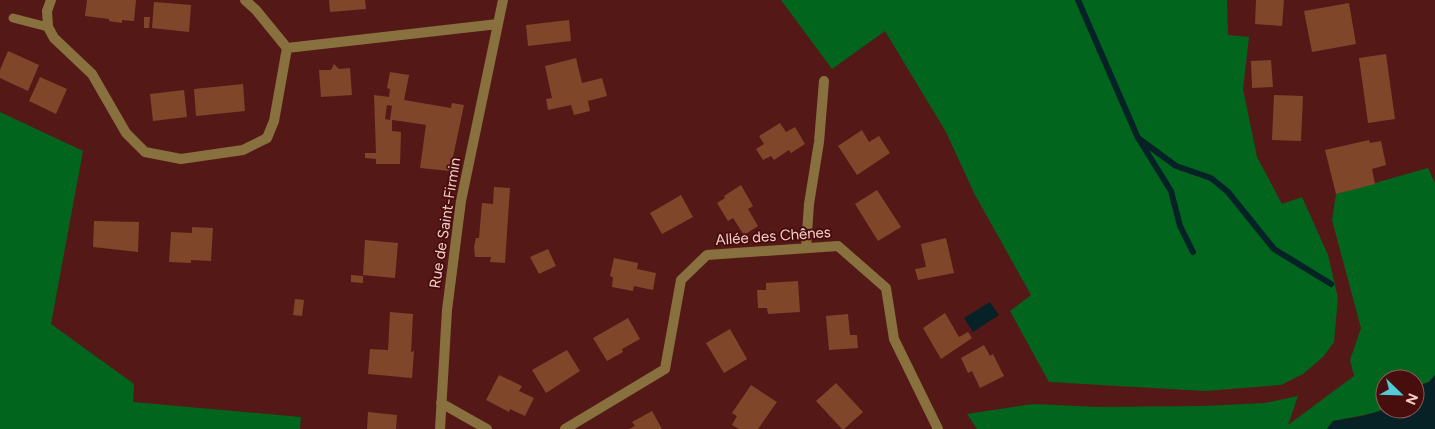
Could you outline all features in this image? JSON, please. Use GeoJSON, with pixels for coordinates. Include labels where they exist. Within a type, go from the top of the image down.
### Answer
{"type":"FeatureCollection","features":[{"type":"Feature","properties":{"kind":"street"},"geometry":{"type":"LineString","coordinates":[[51,0],[47,11],[48,27],[54,38],[92,74],[126,133],[145,152],[181,159],[244,150],[267,138],[274,122],[287,48],[256,10],[245,0]]}},
{"type":"Feature","properties":{"kind":"street","name":"Rue de Saint-Firmin"},"geometry":{"type":"LineString","coordinates":[[440,429],[447,310],[461,201],[503,0]]}},
{"type":"Feature","properties":{"kind":"street"},"geometry":{"type":"LineString","coordinates":[[287,48],[498,24]]}},
{"type":"Feature","properties":{"kind":"street"},"geometry":{"type":"LineString","coordinates":[[806,248],[809,204],[819,142],[824,81]]}},
{"type":"Feature","properties":{"kind":"street","name":"Allée des Chênes"},"geometry":{"type":"LineString","coordinates":[[565,429],[665,369],[680,280],[707,255],[838,246],[886,288],[894,339],[938,429]]}},
{"type":"Feature","properties":{"kind":"street"},"geometry":{"type":"LineString","coordinates":[[441,403],[487,429]]}},
{"type":"Feature","properties":{"kind":"lane"},"geometry":{"type":"LineString","coordinates":[[12,18],[48,27]]}},
{"type":"Feature","properties":{"kind":"green space"},"geometry":{"type":"Polygon","coordinates":[[[781,0],[1227,0],[1228,35],[1249,37],[1243,89],[1257,157],[1282,204],[1302,197],[1328,255],[1338,298],[1334,342],[1323,357],[1303,374],[1281,385],[1205,391],[1049,382],[1010,311],[1031,295],[974,193],[946,132],[885,31],[832,69],[781,0]]]}},
{"type":"Feature","properties":{"kind":"green space"},"geometry":{"type":"Polygon","coordinates":[[[0,112],[83,151],[51,324],[134,384],[133,402],[301,417],[300,429],[0,429],[0,112]]]}},
{"type":"Feature","properties":{"kind":"green space"},"geometry":{"type":"Polygon","coordinates":[[[1428,168],[1435,183],[1435,375],[1429,382],[1425,383],[1425,369],[1375,369],[1375,413],[1333,421],[1327,429],[977,429],[967,414],[1033,404],[1099,407],[1202,406],[1265,403],[1298,396],[1288,425],[1354,376],[1350,360],[1361,328],[1332,220],[1336,194],[1428,168]]]}},
{"type":"Feature","properties":{"kind":"water"},"geometry":{"type":"Polygon","coordinates":[[[990,302],[999,315],[973,332],[964,318],[990,302]]]}},
{"type":"Feature","properties":{"kind":"water"},"geometry":{"type":"Polygon","coordinates":[[[1435,375],[1435,429],[1327,429],[1333,421],[1375,412],[1375,419],[1425,419],[1425,383],[1435,375]]]}},
{"type":"Feature","properties":{"kind":"building"},"geometry":{"type":"Polygon","coordinates":[[[87,0],[136,0],[134,21],[122,20],[122,23],[109,21],[109,19],[85,16],[87,0]]]}},
{"type":"Feature","properties":{"kind":"building"},"geometry":{"type":"Polygon","coordinates":[[[329,0],[365,0],[366,9],[330,12],[329,0]]]}},
{"type":"Feature","properties":{"kind":"building"},"geometry":{"type":"Polygon","coordinates":[[[1256,0],[1284,0],[1282,26],[1255,24],[1256,0]]]}},
{"type":"Feature","properties":{"kind":"building"},"geometry":{"type":"Polygon","coordinates":[[[154,2],[191,5],[189,32],[152,28],[154,2]]]}},
{"type":"Feature","properties":{"kind":"building"},"geometry":{"type":"Polygon","coordinates":[[[1349,3],[1356,44],[1312,52],[1304,11],[1349,3]]]}},
{"type":"Feature","properties":{"kind":"building"},"geometry":{"type":"Polygon","coordinates":[[[144,17],[150,17],[149,28],[144,28],[144,17]]]}},
{"type":"Feature","properties":{"kind":"building"},"geometry":{"type":"Polygon","coordinates":[[[569,20],[571,41],[528,46],[526,25],[569,20]]]}},
{"type":"Feature","properties":{"kind":"building"},"geometry":{"type":"Polygon","coordinates":[[[8,51],[39,65],[28,91],[0,78],[0,70],[8,51]]]}},
{"type":"Feature","properties":{"kind":"building"},"geometry":{"type":"Polygon","coordinates":[[[1386,54],[1395,119],[1368,123],[1359,58],[1386,54]]]}},
{"type":"Feature","properties":{"kind":"building"},"geometry":{"type":"Polygon","coordinates":[[[576,58],[582,83],[602,78],[607,96],[588,101],[590,111],[574,115],[571,105],[548,110],[546,99],[552,98],[545,66],[576,58]]]}},
{"type":"Feature","properties":{"kind":"building"},"geometry":{"type":"Polygon","coordinates":[[[1271,60],[1273,87],[1252,88],[1251,61],[1271,60]]]}},
{"type":"Feature","properties":{"kind":"building"},"geometry":{"type":"Polygon","coordinates":[[[334,64],[339,69],[350,68],[352,95],[321,97],[319,70],[331,70],[334,64]]]}},
{"type":"Feature","properties":{"kind":"building"},"geometry":{"type":"Polygon","coordinates":[[[390,72],[409,75],[404,100],[451,108],[452,103],[464,105],[450,171],[420,168],[426,125],[400,121],[392,120],[392,131],[401,132],[400,164],[376,164],[376,159],[365,158],[365,153],[376,153],[374,95],[389,97],[390,89],[387,88],[390,72]],[[387,105],[385,119],[390,120],[392,106],[387,105]]]}},
{"type":"Feature","properties":{"kind":"building"},"geometry":{"type":"Polygon","coordinates":[[[40,77],[67,89],[56,114],[29,101],[40,77]]]}},
{"type":"Feature","properties":{"kind":"building"},"geometry":{"type":"Polygon","coordinates":[[[243,84],[245,111],[196,116],[194,89],[243,84]]]}},
{"type":"Feature","properties":{"kind":"building"},"geometry":{"type":"Polygon","coordinates":[[[184,90],[187,117],[153,121],[150,94],[184,90]]]}},
{"type":"Feature","properties":{"kind":"building"},"geometry":{"type":"Polygon","coordinates":[[[1274,95],[1303,96],[1301,141],[1272,140],[1274,95]]]}},
{"type":"Feature","properties":{"kind":"building"},"geometry":{"type":"Polygon","coordinates":[[[780,123],[786,132],[795,127],[805,144],[791,153],[789,150],[774,160],[771,156],[763,160],[756,149],[764,144],[759,136],[780,123]]]}},
{"type":"Feature","properties":{"kind":"building"},"geometry":{"type":"Polygon","coordinates":[[[862,130],[869,142],[879,136],[890,153],[857,175],[838,146],[862,130]]]}},
{"type":"Feature","properties":{"kind":"building"},"geometry":{"type":"Polygon","coordinates":[[[1369,140],[1370,143],[1381,141],[1386,165],[1372,169],[1375,184],[1336,194],[1325,150],[1369,140]]]}},
{"type":"Feature","properties":{"kind":"building"},"geometry":{"type":"Polygon","coordinates":[[[741,185],[753,206],[748,209],[758,226],[744,235],[733,218],[728,221],[717,203],[741,185]]]}},
{"type":"Feature","properties":{"kind":"building"},"geometry":{"type":"Polygon","coordinates":[[[494,187],[510,188],[505,263],[490,262],[491,257],[475,257],[474,247],[476,238],[479,238],[482,203],[493,204],[494,187]]]}},
{"type":"Feature","properties":{"kind":"building"},"geometry":{"type":"Polygon","coordinates":[[[877,190],[901,227],[878,241],[855,204],[877,190]]]}},
{"type":"Feature","properties":{"kind":"building"},"geometry":{"type":"Polygon","coordinates":[[[681,195],[693,217],[662,234],[650,213],[681,195]]]}},
{"type":"Feature","properties":{"kind":"building"},"geometry":{"type":"Polygon","coordinates":[[[94,221],[139,222],[138,252],[93,247],[94,221]]]}},
{"type":"Feature","properties":{"kind":"building"},"geometry":{"type":"Polygon","coordinates":[[[192,227],[213,228],[211,261],[191,260],[191,263],[169,262],[171,232],[192,233],[192,227]]]}},
{"type":"Feature","properties":{"kind":"building"},"geometry":{"type":"Polygon","coordinates":[[[946,238],[954,273],[918,280],[915,269],[926,267],[921,244],[946,238]]]}},
{"type":"Feature","properties":{"kind":"building"},"geometry":{"type":"Polygon","coordinates":[[[365,240],[398,243],[395,278],[363,275],[365,240]]]}},
{"type":"Feature","properties":{"kind":"building"},"geometry":{"type":"Polygon","coordinates":[[[548,249],[556,266],[539,274],[530,257],[548,249]]]}},
{"type":"Feature","properties":{"kind":"building"},"geometry":{"type":"Polygon","coordinates":[[[614,258],[638,263],[637,269],[656,273],[653,290],[634,286],[633,291],[612,287],[613,277],[610,276],[614,258]]]}},
{"type":"Feature","properties":{"kind":"building"},"geometry":{"type":"Polygon","coordinates":[[[351,275],[363,276],[363,283],[351,282],[351,275]]]}},
{"type":"Feature","properties":{"kind":"building"},"geometry":{"type":"Polygon","coordinates":[[[798,281],[800,312],[768,314],[767,308],[758,308],[757,290],[766,290],[766,283],[798,281]]]}},
{"type":"Feature","properties":{"kind":"building"},"geometry":{"type":"Polygon","coordinates":[[[295,299],[304,300],[302,316],[293,315],[295,299]]]}},
{"type":"Feature","properties":{"kind":"building"},"geometry":{"type":"Polygon","coordinates":[[[390,312],[413,314],[411,352],[414,351],[412,378],[368,374],[370,349],[388,350],[390,312]]]}},
{"type":"Feature","properties":{"kind":"building"},"geometry":{"type":"Polygon","coordinates":[[[945,313],[959,337],[968,332],[972,338],[941,359],[923,328],[945,313]]]}},
{"type":"Feature","properties":{"kind":"building"},"geometry":{"type":"Polygon","coordinates":[[[848,314],[850,335],[857,335],[858,348],[829,350],[826,316],[848,314]]]}},
{"type":"Feature","properties":{"kind":"building"},"geometry":{"type":"Polygon","coordinates":[[[628,318],[640,339],[622,349],[623,352],[607,361],[593,338],[628,318]]]}},
{"type":"Feature","properties":{"kind":"building"},"geometry":{"type":"Polygon","coordinates":[[[730,329],[747,359],[724,373],[706,343],[730,329]]]}},
{"type":"Feature","properties":{"kind":"building"},"geometry":{"type":"Polygon","coordinates":[[[984,345],[990,356],[993,354],[1004,376],[980,388],[972,371],[968,373],[961,358],[984,345]]]}},
{"type":"Feature","properties":{"kind":"building"},"geometry":{"type":"Polygon","coordinates":[[[567,350],[580,371],[546,393],[532,370],[567,350]]]}},
{"type":"Feature","properties":{"kind":"building"},"geometry":{"type":"Polygon","coordinates":[[[499,375],[522,386],[519,391],[534,398],[525,416],[510,409],[509,412],[486,400],[499,375]]]}},
{"type":"Feature","properties":{"kind":"building"},"geometry":{"type":"Polygon","coordinates":[[[836,383],[863,412],[844,429],[816,401],[836,383]]]}},
{"type":"Feature","properties":{"kind":"building"},"geometry":{"type":"Polygon","coordinates":[[[751,385],[777,402],[758,429],[739,429],[732,425],[737,416],[732,413],[751,385]]]}},
{"type":"Feature","properties":{"kind":"building"},"geometry":{"type":"Polygon","coordinates":[[[652,411],[662,429],[629,429],[635,426],[632,422],[652,411]]]}},
{"type":"Feature","properties":{"kind":"building"},"geometry":{"type":"Polygon","coordinates":[[[368,412],[397,415],[396,429],[367,429],[368,412]]]}},
{"type":"Feature","properties":{"kind":"waterway"},"geometry":{"type":"LineString","coordinates":[[1078,0],[1138,138],[1176,166],[1211,178],[1228,192],[1274,249],[1331,284]]}},
{"type":"Feature","properties":{"kind":"waterway"},"geometry":{"type":"LineString","coordinates":[[1140,141],[1171,191],[1180,226],[1193,252]]}}]}
